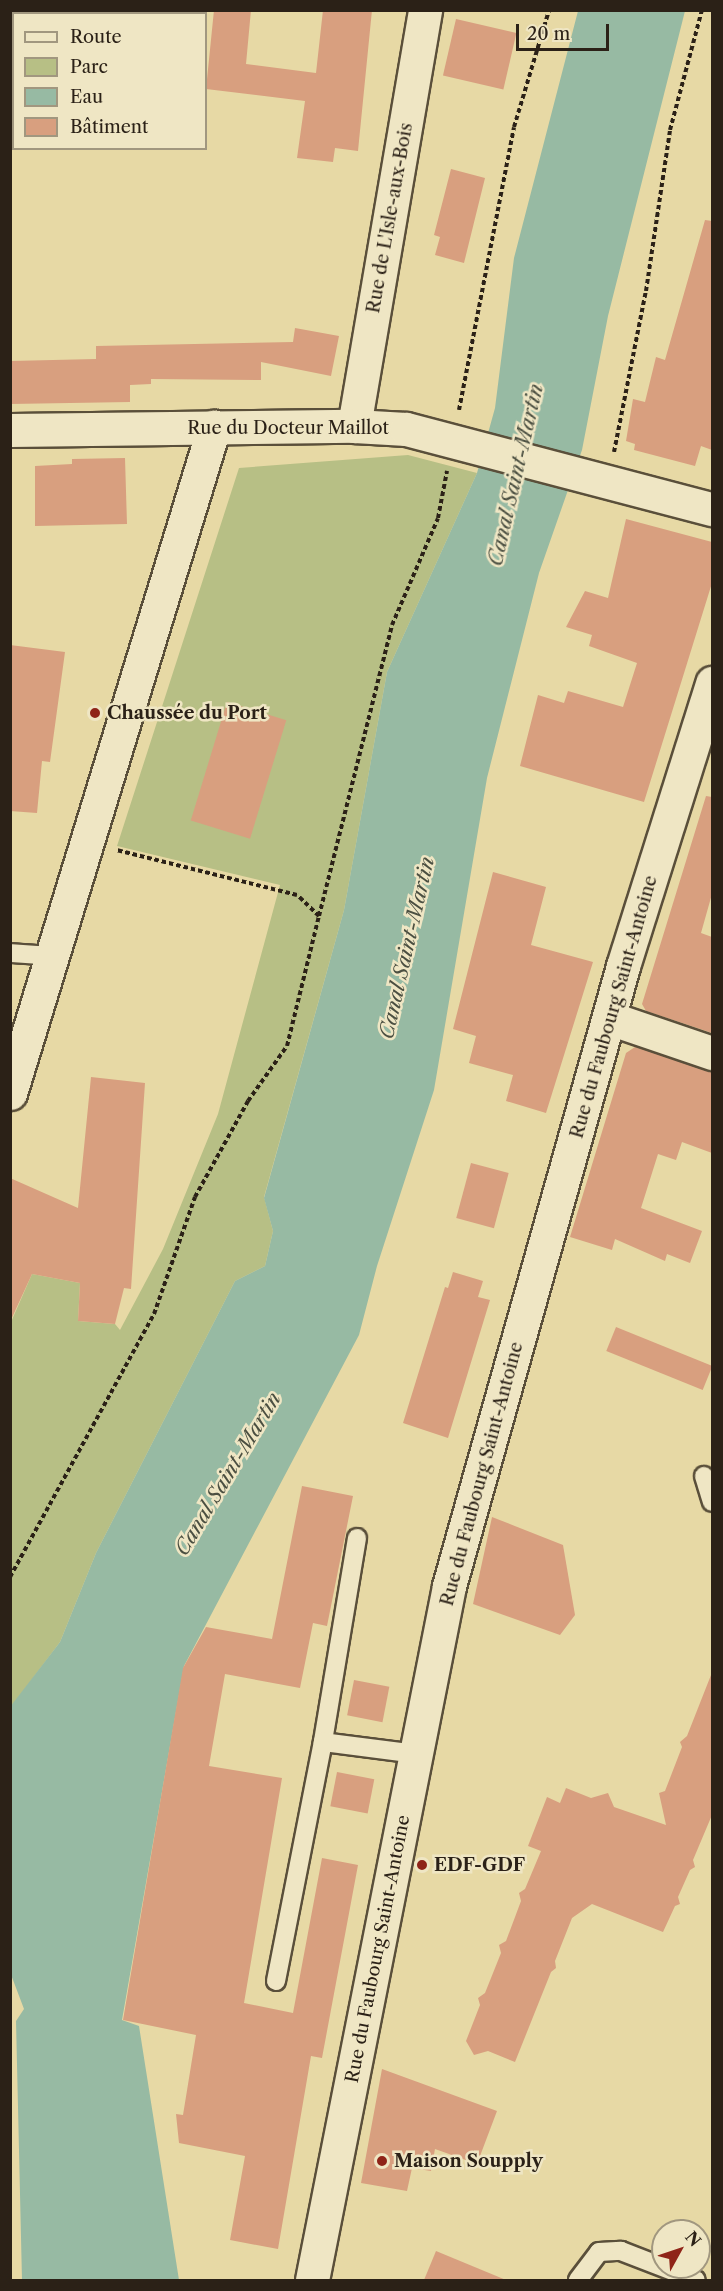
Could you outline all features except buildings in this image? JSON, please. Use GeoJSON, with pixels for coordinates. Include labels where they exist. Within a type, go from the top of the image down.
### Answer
{"type":"FeatureCollection","features":[{"type":"Feature","properties":{"kind":"street","name":"Rue de L'Isle-aux-Bois"},"geometry":{"type":"LineString","coordinates":[[354,426],[425,10]]}},
{"type":"Feature","properties":{"kind":"street","name":"Rue du Docteur Maillot"},"geometry":{"type":"LineString","coordinates":[[10,430],[354,426],[406,429],[601,480]]}},
{"type":"Feature","properties":{"kind":"street"},"geometry":{"type":"LineString","coordinates":[[10,1093],[20,1030],[52,956],[214,427]]}},
{"type":"Feature","properties":{"kind":"street"},"geometry":{"type":"LineString","coordinates":[[601,480],[712,509]]}},
{"type":"Feature","properties":{"kind":"street","name":"Rue du Faubourg Saint-Antoine"},"geometry":{"type":"LineString","coordinates":[[312,2280],[449,1586],[609,1018],[712,683]]}},
{"type":"Feature","properties":{"kind":"street"},"geometry":{"type":"LineString","coordinates":[[609,1018],[712,1053]]}},
{"type":"Feature","properties":{"kind":"lane"},"geometry":{"type":"LineString","coordinates":[[10,954],[52,956]]}},
{"type":"Feature","properties":{"kind":"lane"},"geometry":{"type":"LineString","coordinates":[[704,1476],[712,1502]]}},
{"type":"Feature","properties":{"kind":"lane"},"geometry":{"type":"LineString","coordinates":[[276,1981],[323,1742],[357,1538]]}},
{"type":"Feature","properties":{"kind":"lane"},"geometry":{"type":"LineString","coordinates":[[323,1742],[417,1754]]}},
{"type":"Feature","properties":{"kind":"lane"},"geometry":{"type":"LineString","coordinates":[[578,2280],[599,2252],[621,2251],[696,2280]]}},
{"type":"Feature","properties":{"kind":"path"},"geometry":{"type":"LineString","coordinates":[[601,480],[646,291],[670,130],[702,10]]}},
{"type":"Feature","properties":{"kind":"path"},"geometry":{"type":"LineString","coordinates":[[10,1577],[154,1314],[195,1197],[249,1101],[287,1046],[319,916],[297,895],[87,842]]}},
{"type":"Feature","properties":{"kind":"green space"},"geometry":{"type":"Polygon","coordinates":[[[408,455],[477,473],[387,672],[344,910],[264,1197],[273,1231],[265,1266],[235,1281],[96,1553],[60,1642],[11,1707],[11,1322],[32,1274],[80,1283],[78,1321],[115,1324],[120,1330],[163,1249],[218,1114],[280,885],[117,846],[239,468],[408,455]]]}},
{"type":"Feature","properties":{"kind":"water","name":"Canal Saint-Martin"},"geometry":{"type":"Polygon","coordinates":[[[578,11],[685,11],[608,316],[582,450],[539,573],[487,778],[434,1090],[377,1266],[359,1335],[184,1666],[122,2020],[139,2026],[179,2280],[22,2280],[16,2021],[24,2009],[10,1972],[10,1707],[60,1642],[96,1553],[235,1281],[265,1266],[273,1231],[264,1198],[344,910],[387,672],[477,473],[495,408],[514,258],[578,11]]]}},
{"type":"Feature","properties":{"kind":"place","name":"Chaussée du Port"},"geometry":{"type":"Point","coordinates":[95,713]}},
{"type":"Feature","properties":{"kind":"place","name":"EDF-GDF"},"geometry":{"type":"Point","coordinates":[422,1865]}},
{"type":"Feature","properties":{"kind":"place","name":"Maison Soupply"},"geometry":{"type":"Point","coordinates":[382,2161]}}]}
